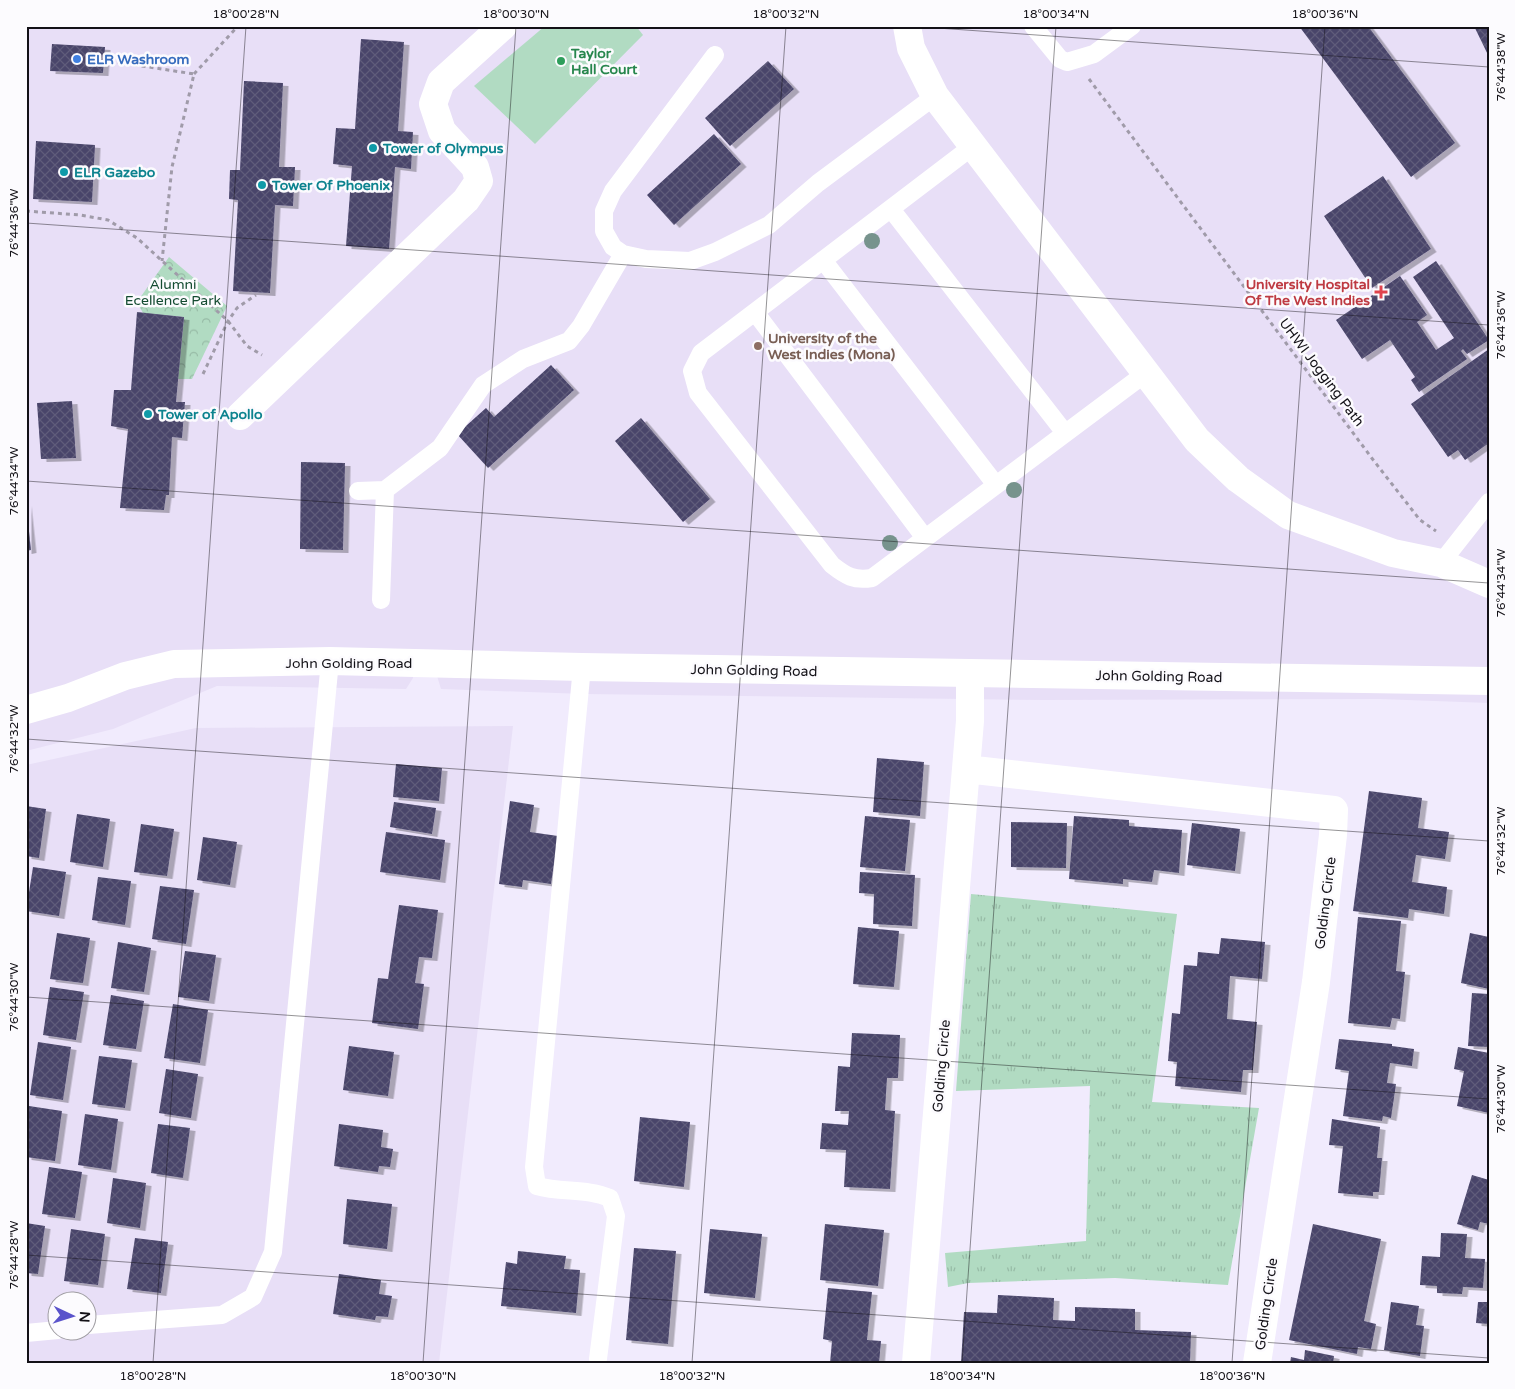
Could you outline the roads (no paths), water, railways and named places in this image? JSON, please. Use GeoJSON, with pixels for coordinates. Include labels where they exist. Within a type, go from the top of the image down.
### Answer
{"type":"FeatureCollection","features":[{"type":"Feature","properties":{"kind":"street"},"geometry":{"type":"LineString","coordinates":[[240,416],[466,200],[479,181],[475,167],[442,131],[433,104],[440,82],[503,26]]}},
{"type":"Feature","properties":{"kind":"street"},"geometry":{"type":"LineString","coordinates":[[907,26],[911,48],[935,96],[1197,440],[1238,478],[1288,515],[1392,553],[1449,554],[1489,584]]}},
{"type":"Feature","properties":{"kind":"street","name":"John Golding Road"},"geometry":{"type":"LineString","coordinates":[[26,710],[68,698],[125,676],[174,664],[330,661],[970,674],[1489,681]]}},
{"type":"Feature","properties":{"kind":"street","name":"Golding Circle"},"geometry":{"type":"LineString","coordinates":[[916,1363],[966,768],[970,674]]}},
{"type":"Feature","properties":{"kind":"street","name":"Golding Circle"},"geometry":{"type":"LineString","coordinates":[[966,768],[1334,810],[1334,835],[1316,982],[1257,1363]]}},
{"type":"Feature","properties":{"kind":"lane"},"geometry":{"type":"LineString","coordinates":[[1034,26],[1060,59],[1068,62],[1094,54],[1132,26]]}},
{"type":"Feature","properties":{"kind":"lane"},"geometry":{"type":"LineString","coordinates":[[715,55],[613,191],[604,211],[604,231],[613,247],[623,254],[646,259],[690,261],[730,244],[769,224],[818,183],[935,96]]}},
{"type":"Feature","properties":{"kind":"lane"},"geometry":{"type":"LineString","coordinates":[[973,146],[701,353],[692,371],[698,393],[832,564],[845,575],[857,581],[872,578],[1146,373]]}},
{"type":"Feature","properties":{"kind":"lane"},"geometry":{"type":"LineString","coordinates":[[891,209],[1065,434]]}},
{"type":"Feature","properties":{"kind":"lane"},"geometry":{"type":"LineString","coordinates":[[358,491],[385,490],[440,448],[483,385],[523,359],[569,341],[581,326],[623,254]]}},
{"type":"Feature","properties":{"kind":"lane"},"geometry":{"type":"LineString","coordinates":[[823,260],[996,485]]}},
{"type":"Feature","properties":{"kind":"lane"},"geometry":{"type":"LineString","coordinates":[[755,312],[925,538]]}},
{"type":"Feature","properties":{"kind":"lane"},"geometry":{"type":"LineString","coordinates":[[381,600],[385,490]]}},
{"type":"Feature","properties":{"kind":"lane"},"geometry":{"type":"LineString","coordinates":[[1449,554],[1489,502]]}},
{"type":"Feature","properties":{"kind":"lane"},"geometry":{"type":"LineString","coordinates":[[98,1324],[222,1315],[253,1297],[273,1252],[330,661]]}},
{"type":"Feature","properties":{"kind":"lane"},"geometry":{"type":"LineString","coordinates":[[582,667],[534,1167],[537,1186],[555,1191],[596,1192],[610,1198],[616,1216],[598,1359]]}},
{"type":"Feature","properties":{"kind":"lane"},"geometry":{"type":"LineString","coordinates":[[26,1333],[48,1331]]}},
{"type":"Feature","properties":{"kind":"place","name":"ELR Washroom"},"geometry":{"type":"Point","coordinates":[77,59]}},
{"type":"Feature","properties":{"kind":"place","name":"Taylor Hall Court"},"geometry":{"type":"Point","coordinates":[561,61]}},
{"type":"Feature","properties":{"kind":"place","name":"Tower of Olympus"},"geometry":{"type":"Point","coordinates":[373,148]}},
{"type":"Feature","properties":{"kind":"place","name":"ELR Gazebo"},"geometry":{"type":"Point","coordinates":[64,172]}},
{"type":"Feature","properties":{"kind":"place","name":"Tower Of Phoenix"},"geometry":{"type":"Point","coordinates":[262,185]}},
{"type":"Feature","properties":{"kind":"place","name":"University Hospital Of The West Indies"},"geometry":{"type":"Point","coordinates":[1381,292]}},
{"type":"Feature","properties":{"kind":"place","name":"University of the West Indies (Mona)"},"geometry":{"type":"Point","coordinates":[758,346]}},
{"type":"Feature","properties":{"kind":"place","name":"Tower of Apollo"},"geometry":{"type":"Point","coordinates":[148,414]}},
{"type":"Feature","properties":{"kind":"park label","name":"Alumni Ecellence Park"},"geometry":{"type":"Point","coordinates":[173,292]}}]}
